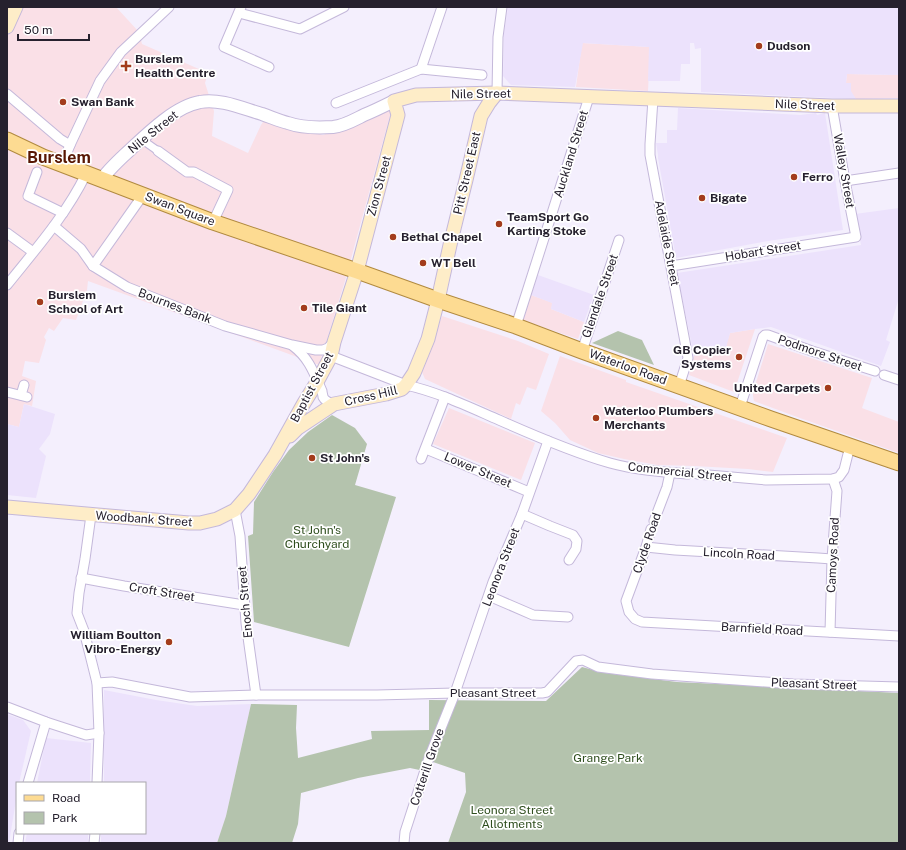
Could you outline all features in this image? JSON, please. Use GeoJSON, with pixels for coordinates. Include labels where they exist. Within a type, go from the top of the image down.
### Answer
{"type":"FeatureCollection","features":[{"type":"Feature","properties":{"kind":"main road"},"geometry":{"type":"LineString","coordinates":[[7,27],[16,7]]}},
{"type":"Feature","properties":{"kind":"main road","name":"Nile Street"},"geometry":{"type":"LineString","coordinates":[[394,101],[416,96],[497,93],[832,106],[899,106]]}},
{"type":"Feature","properties":{"kind":"main road","name":"Pitt Street East"},"geometry":{"type":"LineString","coordinates":[[406,385],[414,373],[428,339],[481,116],[497,93]]}},
{"type":"Feature","properties":{"kind":"main road","name":"Pitt Street East"},"geometry":{"type":"LineString","coordinates":[[472,94],[480,106],[481,116]]}},
{"type":"Feature","properties":{"kind":"main road","name":"Zion Street"},"geometry":{"type":"LineString","coordinates":[[357,270],[398,115],[394,101]]}},
{"type":"Feature","properties":{"kind":"main road","name":"Swan Square"},"geometry":{"type":"LineString","coordinates":[[7,140],[62,165],[213,222],[357,270]]}},
{"type":"Feature","properties":{"kind":"main road","name":"Waterloo Road"},"geometry":{"type":"LineString","coordinates":[[357,270],[771,419],[899,463]]}},
{"type":"Feature","properties":{"kind":"main road","name":"Baptist Street"},"geometry":{"type":"LineString","coordinates":[[275,455],[331,356],[357,270]]}},
{"type":"Feature","properties":{"kind":"main road","name":"Cross Hill"},"geometry":{"type":"LineString","coordinates":[[275,455],[298,428],[334,404],[395,392],[406,385]]}},
{"type":"Feature","properties":{"kind":"main road","name":"Woodbank Street"},"geometry":{"type":"LineString","coordinates":[[7,507],[189,523],[217,519],[235,510],[249,494],[275,455]]}},
{"type":"Feature","properties":{"kind":"street"},"geometry":{"type":"LineString","coordinates":[[62,165],[100,81],[121,52],[169,7]]}},
{"type":"Feature","properties":{"kind":"street"},"geometry":{"type":"LineString","coordinates":[[269,67],[224,47],[240,10],[300,29],[344,7]]}},
{"type":"Feature","properties":{"kind":"street"},"geometry":{"type":"LineString","coordinates":[[421,69],[442,7]]}},
{"type":"Feature","properties":{"kind":"street"},"geometry":{"type":"LineString","coordinates":[[497,93],[498,37],[502,7]]}},
{"type":"Feature","properties":{"kind":"street"},"geometry":{"type":"LineString","coordinates":[[336,103],[421,69],[482,75]]}},
{"type":"Feature","properties":{"kind":"street"},"geometry":{"type":"LineString","coordinates":[[7,94],[60,139],[70,145]]}},
{"type":"Feature","properties":{"kind":"street","name":"Auckland Street"},"geometry":{"type":"LineString","coordinates":[[516,326],[589,96]]}},
{"type":"Feature","properties":{"kind":"street","name":"Adelaide Street"},"geometry":{"type":"LineString","coordinates":[[653,99],[650,156],[688,358],[679,386]]}},
{"type":"Feature","properties":{"kind":"street","name":"Nile Street"},"geometry":{"type":"LineString","coordinates":[[102,179],[108,170],[165,119],[184,107],[200,102],[223,102],[288,124],[304,127],[325,128],[336,127],[347,123],[394,101]]}},
{"type":"Feature","properties":{"kind":"street","name":"Walley Street"},"geometry":{"type":"LineString","coordinates":[[832,106],[856,237]]}},
{"type":"Feature","properties":{"kind":"street"},"geometry":{"type":"LineString","coordinates":[[141,139],[187,172],[194,172],[228,190],[213,222]]}},
{"type":"Feature","properties":{"kind":"street"},"geometry":{"type":"LineString","coordinates":[[43,157],[28,196],[63,213]]}},
{"type":"Feature","properties":{"kind":"street"},"geometry":{"type":"LineString","coordinates":[[7,285],[54,226],[86,174]]}},
{"type":"Feature","properties":{"kind":"street"},"geometry":{"type":"LineString","coordinates":[[845,181],[899,174]]}},
{"type":"Feature","properties":{"kind":"street"},"geometry":{"type":"LineString","coordinates":[[93,266],[143,195]]}},
{"type":"Feature","properties":{"kind":"street","name":"Bournes Bank"},"geometry":{"type":"LineString","coordinates":[[54,226],[81,249],[93,266],[127,287],[225,326],[292,345],[323,350],[328,348],[334,342]]}},
{"type":"Feature","properties":{"kind":"street"},"geometry":{"type":"LineString","coordinates":[[7,233],[33,252]]}},
{"type":"Feature","properties":{"kind":"street","name":"Hobart Street"},"geometry":{"type":"LineString","coordinates":[[671,266],[856,237]]}},
{"type":"Feature","properties":{"kind":"street","name":"Glendale Street"},"geometry":{"type":"LineString","coordinates":[[582,351],[619,240]]}},
{"type":"Feature","properties":{"kind":"street","name":"Podmore Street"},"geometry":{"type":"LineString","coordinates":[[740,407],[754,362],[765,335],[875,372]]}},
{"type":"Feature","properties":{"kind":"street","name":"Bournes Bank"},"geometry":{"type":"LineString","coordinates":[[292,345],[301,352],[307,360],[317,382]]}},
{"type":"Feature","properties":{"kind":"street","name":"Commercial Street"},"geometry":{"type":"LineString","coordinates":[[331,356],[406,385],[418,387],[445,397],[548,441],[611,463],[638,469],[670,473],[766,480],[833,479]]}},
{"type":"Feature","properties":{"kind":"street"},"geometry":{"type":"LineString","coordinates":[[875,372],[899,380]]}},
{"type":"Feature","properties":{"kind":"street","name":"Cross Hill"},"geometry":{"type":"LineString","coordinates":[[317,382],[326,400],[334,404]]}},
{"type":"Feature","properties":{"kind":"street"},"geometry":{"type":"LineString","coordinates":[[7,392],[24,396],[24,385]]}},
{"type":"Feature","properties":{"kind":"street"},"geometry":{"type":"LineString","coordinates":[[422,459],[445,397]]}},
{"type":"Feature","properties":{"kind":"street","name":"Leonora Street"},"geometry":{"type":"LineString","coordinates":[[455,693],[493,582],[522,514],[548,441]]}},
{"type":"Feature","properties":{"kind":"street"},"geometry":{"type":"LineString","coordinates":[[833,479],[839,477],[844,470],[850,446]]}},
{"type":"Feature","properties":{"kind":"street","name":"Lower Street"},"geometry":{"type":"LineString","coordinates":[[426,449],[530,492]]}},
{"type":"Feature","properties":{"kind":"street","name":"Clyde Road"},"geometry":{"type":"LineString","coordinates":[[629,612],[626,601],[667,487],[670,473]]}},
{"type":"Feature","properties":{"kind":"street","name":"Camoys Road"},"geometry":{"type":"LineString","coordinates":[[830,632],[832,559],[837,491],[833,479]]}},
{"type":"Feature","properties":{"kind":"street","name":"Enoch Street"},"geometry":{"type":"LineString","coordinates":[[235,510],[240,536],[244,605],[256,695]]}},
{"type":"Feature","properties":{"kind":"street"},"geometry":{"type":"LineString","coordinates":[[522,514],[573,535],[577,541],[576,549],[569,560]]}},
{"type":"Feature","properties":{"kind":"street"},"geometry":{"type":"LineString","coordinates":[[91,515],[77,613],[84,631],[97,683],[99,733],[98,782]]}},
{"type":"Feature","properties":{"kind":"street","name":"Lincoln Road"},"geometry":{"type":"LineString","coordinates":[[646,547],[832,559]]}},
{"type":"Feature","properties":{"kind":"street","name":"Croft Street"},"geometry":{"type":"LineString","coordinates":[[81,578],[244,605]]}},
{"type":"Feature","properties":{"kind":"street"},"geometry":{"type":"LineString","coordinates":[[489,596],[533,615],[568,617]]}},
{"type":"Feature","properties":{"kind":"street","name":"Barnfield Road"},"geometry":{"type":"LineString","coordinates":[[629,612],[635,619],[642,622],[899,636]]}},
{"type":"Feature","properties":{"kind":"street","name":"Pleasant Street"},"geometry":{"type":"LineString","coordinates":[[97,683],[112,682],[190,697],[256,695],[542,693],[547,692],[576,661],[583,660],[598,667],[652,674],[793,684],[899,687]]}},
{"type":"Feature","properties":{"kind":"street","name":"Cotterill Grove"},"geometry":{"type":"LineString","coordinates":[[404,843],[405,832],[427,763],[455,693]]}},
{"type":"Feature","properties":{"kind":"street"},"geometry":{"type":"LineString","coordinates":[[7,707],[86,735],[99,733]]}},
{"type":"Feature","properties":{"kind":"street"},"geometry":{"type":"LineString","coordinates":[[28,782],[46,722]]}},
{"type":"Feature","properties":{"kind":"shaded area"},"geometry":{"type":"Polygon","coordinates":[[[7,7],[116,7],[139,32],[142,44],[208,73],[205,83],[214,111],[212,136],[248,153],[265,119],[323,135],[392,108],[345,281],[319,365],[88,281],[87,290],[76,320],[63,318],[54,331],[49,328],[44,337],[46,340],[39,363],[25,361],[22,376],[36,381],[32,406],[24,404],[19,427],[7,424],[7,7]]]}},
{"type":"Feature","properties":{"kind":"shaded area","name":"Dudson"},"geometry":{"type":"Polygon","coordinates":[[[508,7],[899,7],[899,75],[847,74],[846,83],[851,83],[851,91],[856,99],[701,92],[701,48],[695,49],[694,43],[690,43],[690,64],[681,64],[680,81],[648,81],[649,47],[583,43],[575,87],[511,85],[503,76],[504,33],[508,7]]]}},
{"type":"Feature","properties":{"kind":"shaded area"},"geometry":{"type":"Polygon","coordinates":[[[582,43],[650,47],[648,91],[576,87],[582,43]]]}},
{"type":"Feature","properties":{"kind":"shaded area"},"geometry":{"type":"Polygon","coordinates":[[[847,74],[899,75],[899,98],[856,99],[846,83],[847,74]]]}},
{"type":"Feature","properties":{"kind":"shaded area"},"geometry":{"type":"Polygon","coordinates":[[[678,108],[800,115],[816,113],[817,115],[825,113],[843,230],[768,241],[676,258],[656,143],[667,143],[667,130],[677,130],[678,108]]]}},
{"type":"Feature","properties":{"kind":"shaded area"},"geometry":{"type":"Polygon","coordinates":[[[899,208],[899,298],[886,340],[890,342],[881,366],[771,327],[730,333],[726,348],[694,356],[677,273],[861,245],[855,214],[899,208]]]}},
{"type":"Feature","properties":{"kind":"shaded area"},"geometry":{"type":"Polygon","coordinates":[[[538,275],[594,295],[584,322],[551,309],[552,303],[531,295],[538,275]]]}},
{"type":"Feature","properties":{"kind":"shaded area"},"geometry":{"type":"Polygon","coordinates":[[[531,295],[553,303],[551,309],[584,322],[578,339],[522,320],[531,295]]]}},
{"type":"Feature","properties":{"kind":"shaded area"},"geometry":{"type":"Polygon","coordinates":[[[442,316],[518,341],[549,354],[536,390],[527,387],[520,405],[516,403],[511,419],[425,379],[422,372],[442,316]]]}},
{"type":"Feature","properties":{"kind":"shaded area"},"geometry":{"type":"Polygon","coordinates":[[[755,329],[734,392],[689,375],[694,356],[725,348],[730,333],[755,329]]]}},
{"type":"Feature","properties":{"kind":"shaded area"},"geometry":{"type":"Polygon","coordinates":[[[768,344],[872,378],[862,408],[899,422],[899,453],[754,401],[753,392],[768,344]]]}},
{"type":"Feature","properties":{"kind":"shaded area"},"geometry":{"type":"Polygon","coordinates":[[[560,356],[626,380],[626,382],[787,438],[773,472],[748,469],[657,465],[598,453],[570,440],[555,423],[541,411],[560,356]]]}},
{"type":"Feature","properties":{"kind":"shaded area"},"geometry":{"type":"Polygon","coordinates":[[[24,404],[55,414],[50,434],[39,449],[46,456],[36,498],[7,495],[7,424],[19,427],[24,404]]]}},
{"type":"Feature","properties":{"kind":"shaded area"},"geometry":{"type":"Polygon","coordinates":[[[449,408],[535,443],[521,480],[433,444],[449,408]]]}},
{"type":"Feature","properties":{"kind":"shaded area"},"geometry":{"type":"Polygon","coordinates":[[[104,690],[197,706],[251,704],[226,816],[217,843],[101,843],[101,834],[146,834],[146,782],[104,782],[104,690]]]}},
{"type":"Feature","properties":{"kind":"shaded area"},"geometry":{"type":"Polygon","coordinates":[[[7,714],[23,720],[31,731],[19,782],[16,782],[16,800],[9,843],[7,843],[7,714]]]}},
{"type":"Feature","properties":{"kind":"shaded area"},"geometry":{"type":"Polygon","coordinates":[[[46,738],[91,743],[90,782],[37,782],[46,738]]]}},
{"type":"Feature","properties":{"kind":"shaded area"},"geometry":{"type":"Polygon","coordinates":[[[27,834],[88,834],[88,843],[25,843],[27,834]]]}},
{"type":"Feature","properties":{"kind":"green space"},"geometry":{"type":"Polygon","coordinates":[[[618,331],[642,340],[654,365],[592,343],[618,331]]]}},
{"type":"Feature","properties":{"kind":"green space","name":"St John's Churchyard"},"geometry":{"type":"Polygon","coordinates":[[[332,415],[355,428],[367,444],[355,485],[396,497],[349,647],[254,622],[248,536],[253,534],[254,502],[289,450],[308,432],[332,415]]]}},
{"type":"Feature","properties":{"kind":"green space","name":"Grange Park"},"geometry":{"type":"Polygon","coordinates":[[[582,667],[605,673],[677,682],[899,693],[899,843],[448,843],[466,792],[465,773],[433,762],[429,772],[410,768],[358,778],[301,793],[298,824],[292,843],[217,843],[226,816],[251,704],[297,705],[296,728],[298,758],[372,739],[371,731],[429,730],[429,700],[546,701],[582,667]]]}},
{"type":"Feature","properties":{"kind":"place","name":"Dudson"},"geometry":{"type":"Point","coordinates":[759,46]}},
{"type":"Feature","properties":{"kind":"place","name":"Burslem Health Centre"},"geometry":{"type":"Point","coordinates":[126,66]}},
{"type":"Feature","properties":{"kind":"place","name":"Swan Bank"},"geometry":{"type":"Point","coordinates":[63,102]}},
{"type":"Feature","properties":{"kind":"place","name":"Ferro"},"geometry":{"type":"Point","coordinates":[794,177]}},
{"type":"Feature","properties":{"kind":"place","name":"Bigate"},"geometry":{"type":"Point","coordinates":[702,198]}},
{"type":"Feature","properties":{"kind":"place","name":"TeamSport Go Karting Stoke"},"geometry":{"type":"Point","coordinates":[499,224]}},
{"type":"Feature","properties":{"kind":"place","name":"Bethal Chapel"},"geometry":{"type":"Point","coordinates":[393,237]}},
{"type":"Feature","properties":{"kind":"place","name":"WT Bell"},"geometry":{"type":"Point","coordinates":[423,263]}},
{"type":"Feature","properties":{"kind":"place","name":"Burslem School of Art"},"geometry":{"type":"Point","coordinates":[40,302]}},
{"type":"Feature","properties":{"kind":"place","name":"Tile Giant"},"geometry":{"type":"Point","coordinates":[304,308]}},
{"type":"Feature","properties":{"kind":"place","name":"GB Copier Systems"},"geometry":{"type":"Point","coordinates":[739,357]}},
{"type":"Feature","properties":{"kind":"place","name":"United Carpets"},"geometry":{"type":"Point","coordinates":[828,388]}},
{"type":"Feature","properties":{"kind":"place","name":"Waterloo Plumbers Merchants"},"geometry":{"type":"Point","coordinates":[596,418]}},
{"type":"Feature","properties":{"kind":"place","name":"St John's"},"geometry":{"type":"Point","coordinates":[312,458]}},
{"type":"Feature","properties":{"kind":"place","name":"William Boulton Vibro-Energy"},"geometry":{"type":"Point","coordinates":[169,642]}},
{"type":"Feature","properties":{"kind":"district","name":"Burslem"},"geometry":{"type":"Point","coordinates":[59,157]}},
{"type":"Feature","properties":{"kind":"park label","name":"Leonora Street Allotments"},"geometry":{"type":"Point","coordinates":[512,817]}}]}
